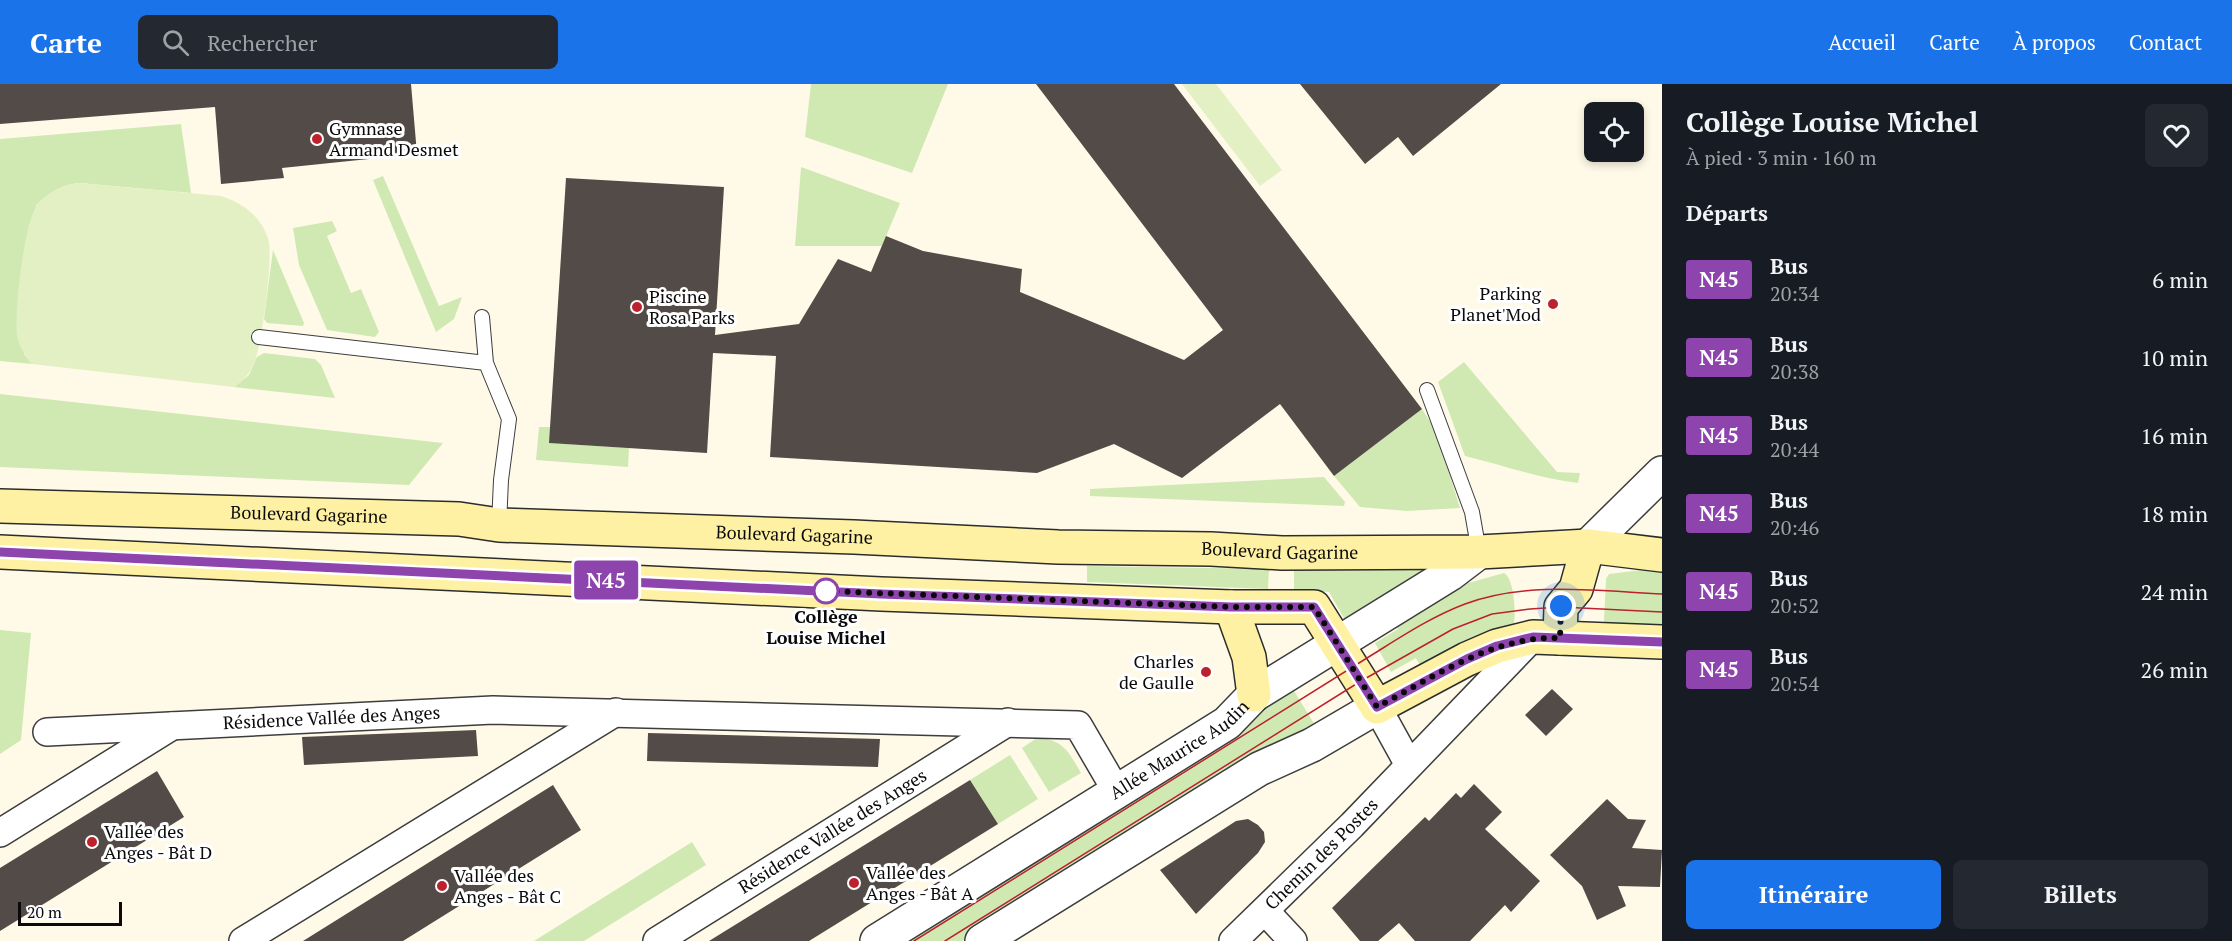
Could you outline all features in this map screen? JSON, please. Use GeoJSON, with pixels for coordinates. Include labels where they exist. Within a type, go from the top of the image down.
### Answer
{"type":"FeatureCollection","features":[{"type":"Feature","properties":{"kind":"main road","name":"Boulevard Gagarine"},"geometry":{"type":"LineString","coordinates":[[0,506],[459,519],[499,525],[854,537],[1058,547],[1211,549],[1282,553],[1479,552],[1588,546],[1662,555]]}},
{"type":"Feature","properties":{"kind":"main road"},"geometry":{"type":"LineString","coordinates":[[1546,638],[1561,606],[1576,589],[1588,546]]}},
{"type":"Feature","properties":{"kind":"main road"},"geometry":{"type":"LineString","coordinates":[[0,552],[881,594],[1231,607],[1314,607],[1337,645],[1354,667],[1377,707],[1467,659],[1497,646],[1546,638],[1662,642]]}},
{"type":"Feature","properties":{"kind":"main road"},"geometry":{"type":"LineString","coordinates":[[1231,607],[1249,657],[1254,695]]}},
{"type":"Feature","properties":{"kind":"street"},"geometry":{"type":"LineString","coordinates":[[1588,546],[1662,473]]}},
{"type":"Feature","properties":{"kind":"street","name":"Allée Maurice Audin"},"geometry":{"type":"LineString","coordinates":[[877,941],[1227,723],[1254,695],[1450,574],[1479,552]]}},
{"type":"Feature","properties":{"kind":"street","name":"Chemin des Postes"},"geometry":{"type":"LineString","coordinates":[[1233,941],[1409,765],[1546,638]]}},
{"type":"Feature","properties":{"kind":"street"},"geometry":{"type":"LineString","coordinates":[[982,941],[1259,769],[1312,745],[1377,707],[1409,765]]}},
{"type":"Feature","properties":{"kind":"street","name":"Résidence Vallée des Anges"},"geometry":{"type":"LineString","coordinates":[[47,732],[493,710],[1078,725],[1117,792]]}},
{"type":"Feature","properties":{"kind":"street"},"geometry":{"type":"LineString","coordinates":[[243,941],[616,712]]}},
{"type":"Feature","properties":{"kind":"street","name":"Résidence Vallée des Anges"},"geometry":{"type":"LineString","coordinates":[[657,941],[1008,722]]}},
{"type":"Feature","properties":{"kind":"street"},"geometry":{"type":"LineString","coordinates":[[0,833],[174,725]]}},
{"type":"Feature","properties":{"kind":"street"},"geometry":{"type":"LineString","coordinates":[[1265,911],[1293,941]]}},
{"type":"Feature","properties":{"kind":"lane"},"geometry":{"type":"LineString","coordinates":[[482,317],[486,363],[509,419],[501,480],[499,525]]}},
{"type":"Feature","properties":{"kind":"lane"},"geometry":{"type":"LineString","coordinates":[[259,337],[486,363]]}},
{"type":"Feature","properties":{"kind":"lane"},"geometry":{"type":"LineString","coordinates":[[1427,390],[1472,512],[1479,552]]}},
{"type":"Feature","properties":{"kind":"green space"},"geometry":{"type":"Polygon","coordinates":[[[811,84],[948,84],[912,173],[805,137],[811,84]]]}},
{"type":"Feature","properties":{"kind":"green space"},"geometry":{"type":"Polygon","coordinates":[[[1182,84],[1216,84],[1282,170],[1260,186],[1182,84]]]}},
{"type":"Feature","properties":{"kind":"green space"},"geometry":{"type":"Polygon","coordinates":[[[181,124],[191,193],[79,183],[55,190],[36,206],[24,354],[32,364],[0,361],[0,139],[181,124]]]}},
{"type":"Feature","properties":{"kind":"green space"},"geometry":{"type":"Polygon","coordinates":[[[801,167],[900,203],[882,246],[795,246],[801,167]]]}},
{"type":"Feature","properties":{"kind":"green space"},"geometry":{"type":"Polygon","coordinates":[[[383,176],[439,306],[462,297],[454,319],[436,332],[373,180],[383,176]]]}},
{"type":"Feature","properties":{"kind":"green space"},"geometry":{"type":"Polygon","coordinates":[[[79,183],[221,196],[243,206],[255,216],[268,238],[270,261],[258,348],[248,375],[238,384],[234,387],[32,364],[29,361],[19,343],[16,324],[21,270],[32,217],[36,207],[50,193],[67,185],[79,183]]]}},
{"type":"Feature","properties":{"kind":"green space"},"geometry":{"type":"Polygon","coordinates":[[[332,221],[337,231],[327,236],[351,293],[361,289],[379,332],[375,337],[327,330],[299,265],[293,228],[332,221]]]}},
{"type":"Feature","properties":{"kind":"green space"},"geometry":{"type":"Polygon","coordinates":[[[273,250],[304,323],[303,326],[267,323],[264,319],[273,250]]]}},
{"type":"Feature","properties":{"kind":"green space"},"geometry":{"type":"Polygon","coordinates":[[[264,353],[315,359],[321,365],[335,398],[234,387],[249,375],[257,357],[264,353]]]}},
{"type":"Feature","properties":{"kind":"green space"},"geometry":{"type":"Polygon","coordinates":[[[1464,362],[1557,472],[1580,473],[1578,483],[1536,475],[1465,456],[1438,382],[1464,362]]]}},
{"type":"Feature","properties":{"kind":"green space"},"geometry":{"type":"Polygon","coordinates":[[[0,394],[443,443],[409,485],[0,467],[0,394]]]}},
{"type":"Feature","properties":{"kind":"green space"},"geometry":{"type":"Polygon","coordinates":[[[1422,409],[1436,431],[1460,508],[1407,511],[1360,507],[1334,476],[1422,409]]]}},
{"type":"Feature","properties":{"kind":"green space"},"geometry":{"type":"Polygon","coordinates":[[[539,427],[550,427],[550,443],[629,448],[628,467],[536,460],[539,427]]]}},
{"type":"Feature","properties":{"kind":"green space"},"geometry":{"type":"Polygon","coordinates":[[[1324,477],[1345,502],[1344,506],[1090,496],[1090,489],[1324,477]]]}},
{"type":"Feature","properties":{"kind":"green space"},"geometry":{"type":"Polygon","coordinates":[[[1087,566],[1269,569],[1268,589],[1087,582],[1087,566]]]}},
{"type":"Feature","properties":{"kind":"green space"},"geometry":{"type":"Polygon","coordinates":[[[1426,566],[1431,569],[1345,620],[1329,592],[1294,590],[1294,569],[1426,566]]]}},
{"type":"Feature","properties":{"kind":"green space"},"geometry":{"type":"Polygon","coordinates":[[[1649,569],[1662,570],[1662,636],[1608,627],[1604,621],[1606,579],[1609,574],[1649,569]]]}},
{"type":"Feature","properties":{"kind":"green space"},"geometry":{"type":"Polygon","coordinates":[[[1504,573],[1510,582],[1514,598],[1513,627],[1456,647],[1420,665],[1416,658],[1391,672],[1375,643],[1398,629],[1394,621],[1461,585],[1504,573]]]}},
{"type":"Feature","properties":{"kind":"green space"},"geometry":{"type":"Polygon","coordinates":[[[0,630],[31,633],[21,740],[0,754],[0,630]]]}},
{"type":"Feature","properties":{"kind":"green space"},"geometry":{"type":"Polygon","coordinates":[[[1291,686],[1318,730],[1259,755],[962,941],[896,941],[1291,686]]]}},
{"type":"Feature","properties":{"kind":"green space"},"geometry":{"type":"Polygon","coordinates":[[[1037,738],[1059,744],[1073,759],[1081,773],[1049,792],[1022,748],[1037,738]]]}},
{"type":"Feature","properties":{"kind":"green space"},"geometry":{"type":"Polygon","coordinates":[[[1010,755],[1038,799],[998,824],[970,780],[1010,755]]]}},
{"type":"Feature","properties":{"kind":"green space"},"geometry":{"type":"Polygon","coordinates":[[[692,842],[706,865],[584,941],[534,941],[692,842]]]}},
{"type":"Feature","properties":{"kind":"building","name":"Gymnase Armand Desmet"},"geometry":{"type":"Polygon","coordinates":[[[0,84],[411,84],[417,154],[282,168],[284,178],[221,184],[215,107],[0,124],[0,84]]]}},
{"type":"Feature","properties":{"kind":"building"},"geometry":{"type":"Polygon","coordinates":[[[1036,84],[1174,84],[1422,409],[1334,476],[1280,404],[1182,478],[1114,444],[1037,473],[770,457],[776,356],[713,353],[707,453],[549,443],[566,178],[724,187],[715,335],[799,324],[838,259],[871,272],[886,236],[923,251],[1022,269],[1020,292],[1184,360],[1223,330],[1036,84]]]}},
{"type":"Feature","properties":{"kind":"building"},"geometry":{"type":"Polygon","coordinates":[[[1300,84],[1501,84],[1413,156],[1398,137],[1365,164],[1300,84]]]}},
{"type":"Feature","properties":{"kind":"building"},"geometry":{"type":"Polygon","coordinates":[[[1552,689],[1573,709],[1546,736],[1525,715],[1552,689]]]}},
{"type":"Feature","properties":{"kind":"building"},"geometry":{"type":"Polygon","coordinates":[[[476,730],[478,756],[304,765],[302,737],[476,730]]]}},
{"type":"Feature","properties":{"kind":"building"},"geometry":{"type":"Polygon","coordinates":[[[648,733],[880,739],[878,767],[647,761],[648,733]]]}},
{"type":"Feature","properties":{"kind":"building","name":"Vallée des Anges - Bât D"},"geometry":{"type":"Polygon","coordinates":[[[157,771],[184,817],[0,931],[0,868],[157,771]]]}},
{"type":"Feature","properties":{"kind":"building","name":"Vallée des Anges - Bât A"},"geometry":{"type":"Polygon","coordinates":[[[970,780],[998,824],[809,941],[709,941],[970,780]]]}},
{"type":"Feature","properties":{"kind":"building"},"geometry":{"type":"Polygon","coordinates":[[[1474,784],[1502,812],[1485,829],[1540,881],[1511,912],[1505,905],[1470,941],[1415,941],[1399,923],[1378,941],[1360,941],[1332,908],[1425,817],[1429,821],[1456,793],[1461,798],[1474,784]]]}},
{"type":"Feature","properties":{"kind":"building","name":"Vallée des Anges - Bât C"},"geometry":{"type":"Polygon","coordinates":[[[553,785],[581,830],[403,941],[303,941],[553,785]]]}},
{"type":"Feature","properties":{"kind":"building"},"geometry":{"type":"Polygon","coordinates":[[[1607,799],[1628,819],[1646,820],[1632,848],[1662,850],[1660,887],[1618,886],[1626,906],[1597,920],[1582,886],[1550,855],[1607,799]]]}},
{"type":"Feature","properties":{"kind":"building"},"geometry":{"type":"Polygon","coordinates":[[[1248,819],[1264,832],[1265,842],[1258,853],[1196,914],[1160,870],[1236,821],[1248,819]]]}},
{"type":"Feature","properties":{"kind":"tram line"},"geometry":{"type":"LineString","coordinates":[[914,941],[1397,639],[1442,614],[1465,604],[1513,592],[1562,589],[1662,594]]}},
{"type":"Feature","properties":{"kind":"tram line"},"geometry":{"type":"LineString","coordinates":[[945,941],[1361,681],[1453,629],[1492,614],[1530,609],[1561,607],[1662,612]]}},
{"type":"Feature","properties":{"kind":"bus line","name":"N45"},"geometry":{"type":"LineString","coordinates":[[0,552],[881,594],[1231,607],[1314,607],[1337,645],[1354,667],[1377,707],[1467,659],[1497,646],[1533,637],[1662,642]]}},
{"type":"Feature","properties":{"kind":"place","name":"Gymnase Armand Desmet"},"geometry":{"type":"Point","coordinates":[317,139]}},
{"type":"Feature","properties":{"kind":"place","name":"Parking Planet'Mod"},"geometry":{"type":"Point","coordinates":[1553,304]}},
{"type":"Feature","properties":{"kind":"place","name":"Piscine Rosa Parks"},"geometry":{"type":"Point","coordinates":[637,307]}},
{"type":"Feature","properties":{"kind":"place","name":"Collège Louise Michel"},"geometry":{"type":"Point","coordinates":[826,591]}},
{"type":"Feature","properties":{"kind":"place","name":"Charles de Gaulle"},"geometry":{"type":"Point","coordinates":[1206,672]}},
{"type":"Feature","properties":{"kind":"place","name":"Vallée des Anges - Bât D"},"geometry":{"type":"Point","coordinates":[92,842]}},
{"type":"Feature","properties":{"kind":"place","name":"Vallée des Anges - Bât A"},"geometry":{"type":"Point","coordinates":[854,883]}},
{"type":"Feature","properties":{"kind":"place","name":"Vallée des Anges - Bât C"},"geometry":{"type":"Point","coordinates":[442,886]}},
{"type":"Feature","properties":{"kind":"route"},"geometry":{"type":"LineString","coordinates":[[826,591],[1231,607],[1314,607],[1337,645],[1354,667],[1377,707],[1467,659],[1497,646],[1533,637],[1560,638],[1561,606]]}}]}
